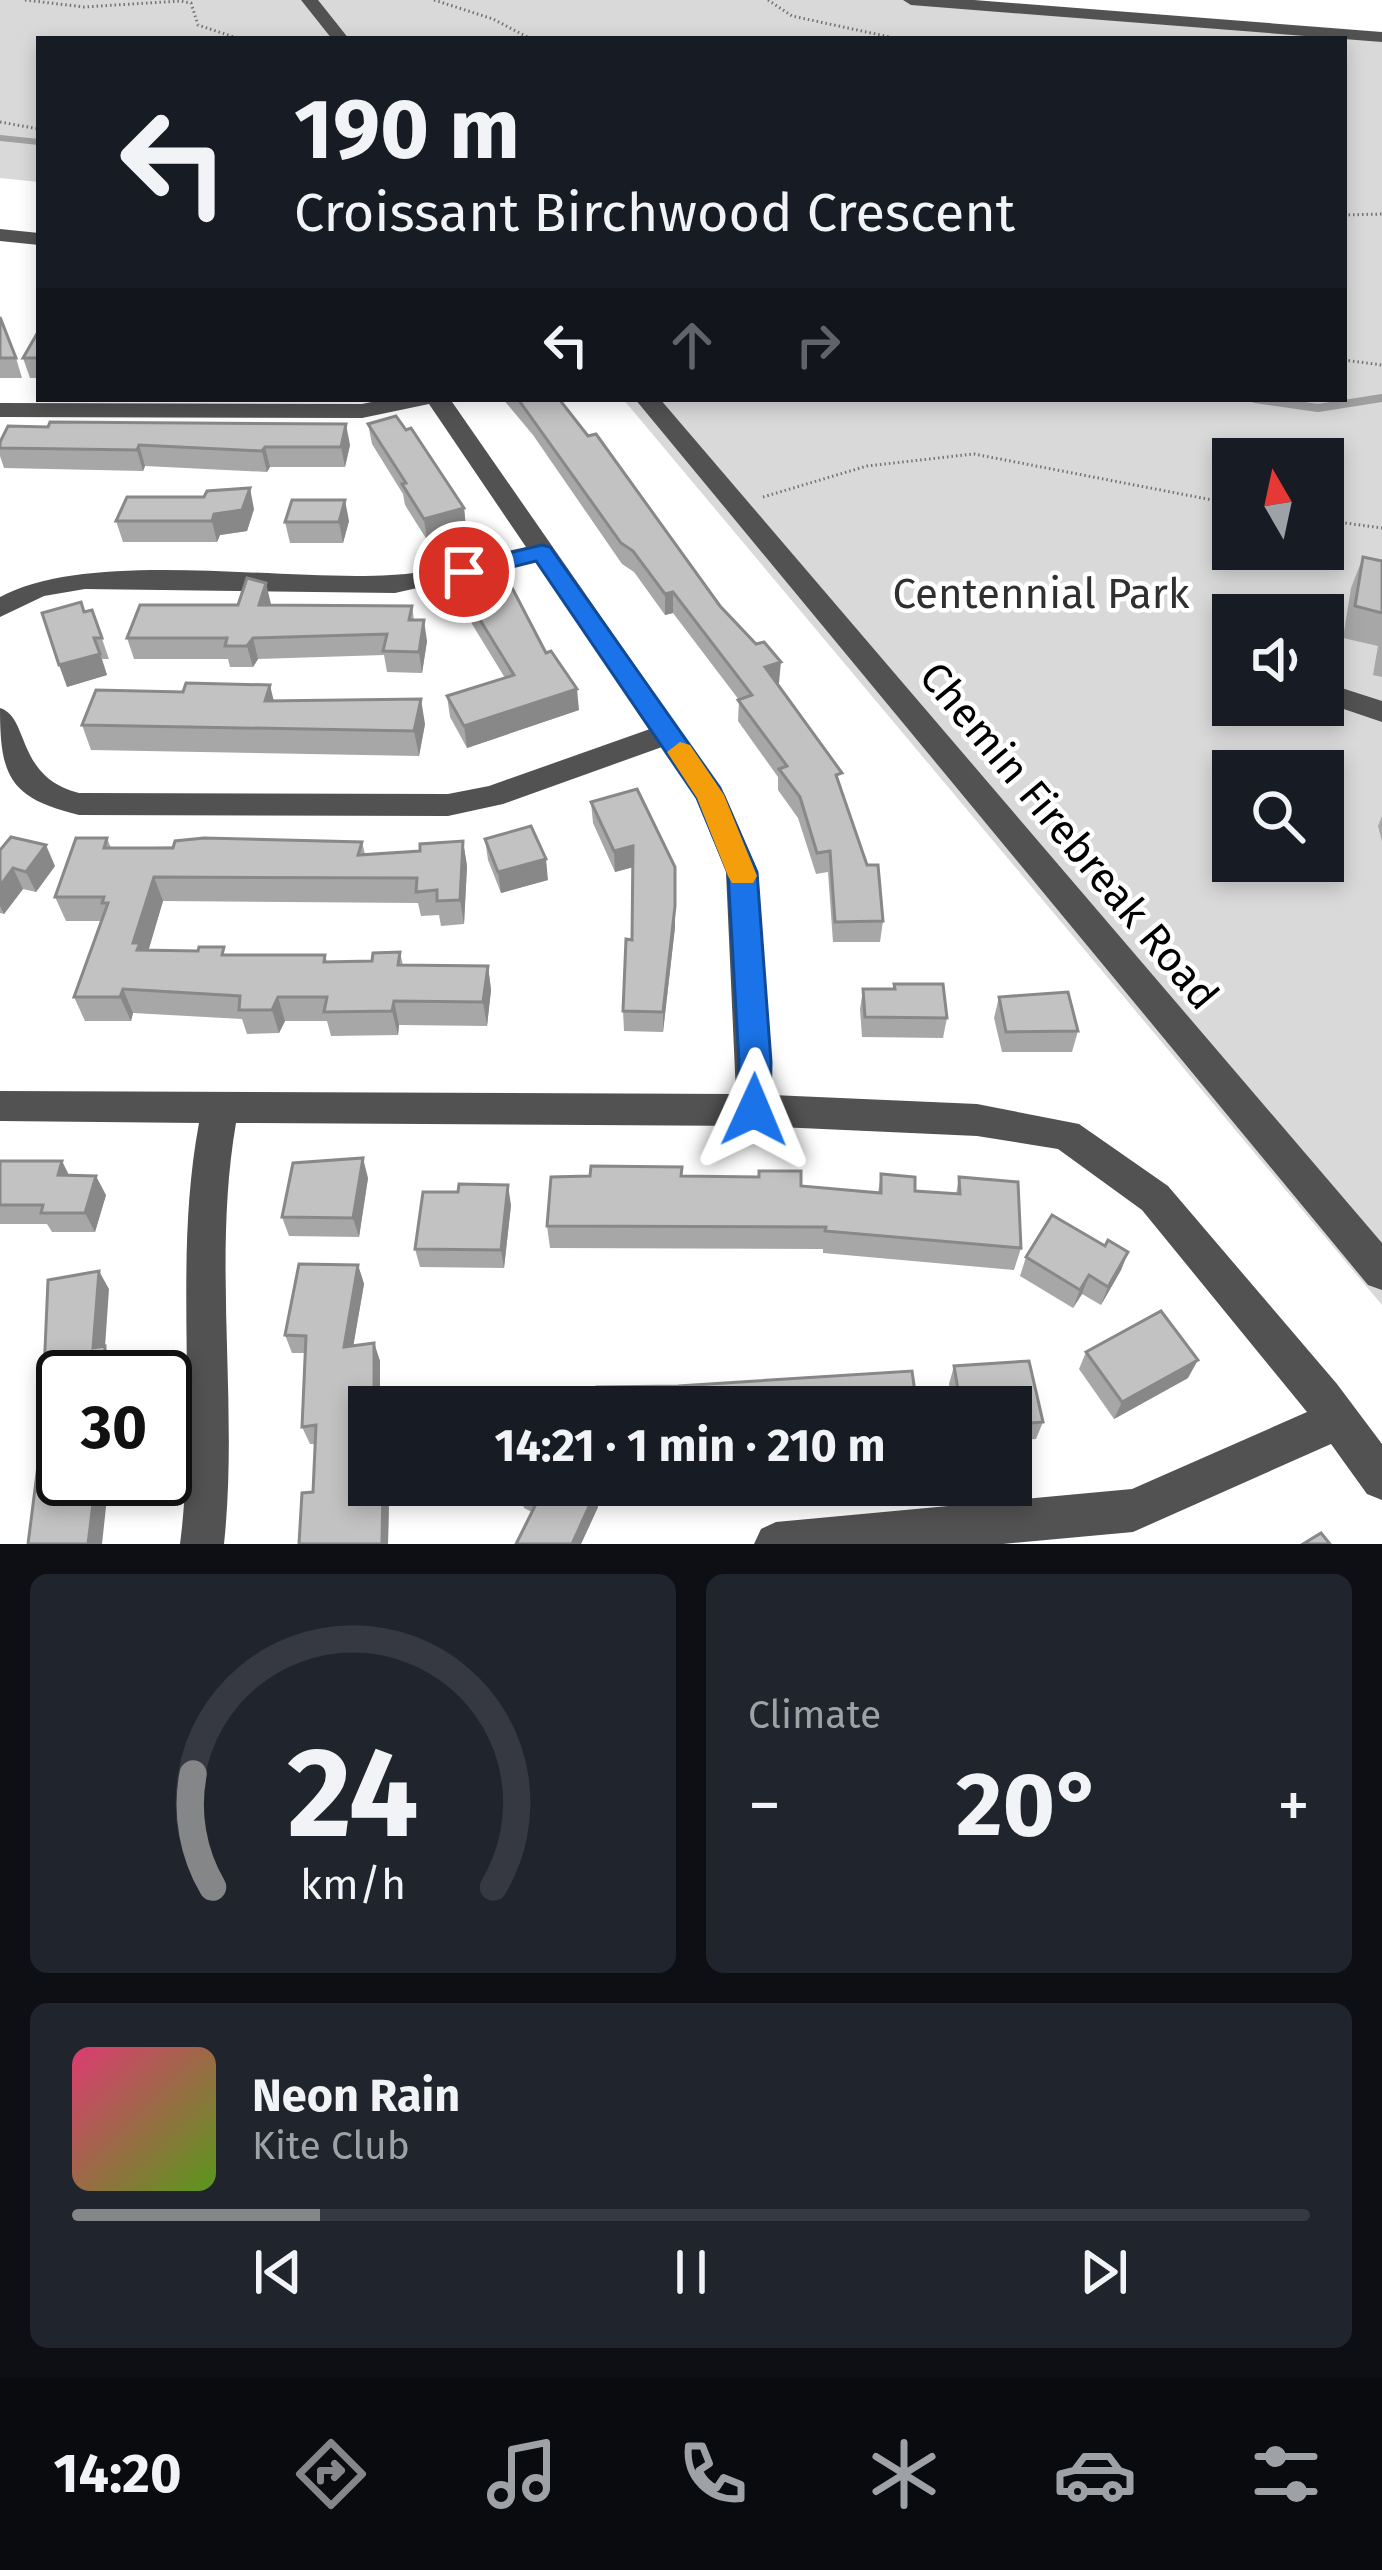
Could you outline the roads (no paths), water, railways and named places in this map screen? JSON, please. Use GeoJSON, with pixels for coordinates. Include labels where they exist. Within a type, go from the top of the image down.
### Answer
{"type":"FeatureCollection","features":[{"type":"Feature","properties":{"kind":"street"},"geometry":{"type":"LineString","coordinates":[[310,0],[338,36]]}},
{"type":"Feature","properties":{"kind":"street"},"geometry":{"type":"LineString","coordinates":[[911,0],[1382,38]]}},
{"type":"Feature","properties":{"kind":"street"},"geometry":{"type":"LineString","coordinates":[[0,235],[36,239]]}},
{"type":"Feature","properties":{"kind":"street"},"geometry":{"type":"LineString","coordinates":[[0,410],[362,411],[406,402]]}},
{"type":"Feature","properties":{"kind":"street"},"geometry":{"type":"LineString","coordinates":[[439,402],[710,795],[742,872],[754,1110]]}},
{"type":"Feature","properties":{"kind":"street","name":"Chemin Firebreak Road"},"geometry":{"type":"LineString","coordinates":[[649,402],[1382,1272]]}},
{"type":"Feature","properties":{"kind":"street"},"geometry":{"type":"LineString","coordinates":[[0,608],[37,588],[85,581],[395,584],[542,552]]}},
{"type":"Feature","properties":{"kind":"street"},"geometry":{"type":"LineString","coordinates":[[1344,699],[1382,712]]}},
{"type":"Feature","properties":{"kind":"street"},"geometry":{"type":"LineString","coordinates":[[0,718],[28,786],[50,799],[80,804],[448,806],[492,796],[668,734]]}},
{"type":"Feature","properties":{"kind":"street"},"geometry":{"type":"LineString","coordinates":[[0,1106],[754,1110],[977,1120],[1066,1135],[1155,1198],[1382,1479]]}},
{"type":"Feature","properties":{"kind":"street"},"geometry":{"type":"LineString","coordinates":[[202,1544],[208,1485],[205,1192],[220,1109]]}},
{"type":"Feature","properties":{"kind":"street"},"geometry":{"type":"LineString","coordinates":[[776,1544],[1133,1510],[1337,1420]]}},
{"type":"Feature","properties":{"kind":"waterway"},"geometry":{"type":"LineString","coordinates":[[0,138],[36,142]]}},
{"type":"Feature","properties":{"kind":"waterway"},"geometry":{"type":"LineString","coordinates":[[1276,402],[1318,408],[1382,398]]}},
{"type":"Feature","properties":{"kind":"park label","name":"Centennial Park"},"geometry":{"type":"Point","coordinates":[1041,594]}}]}
